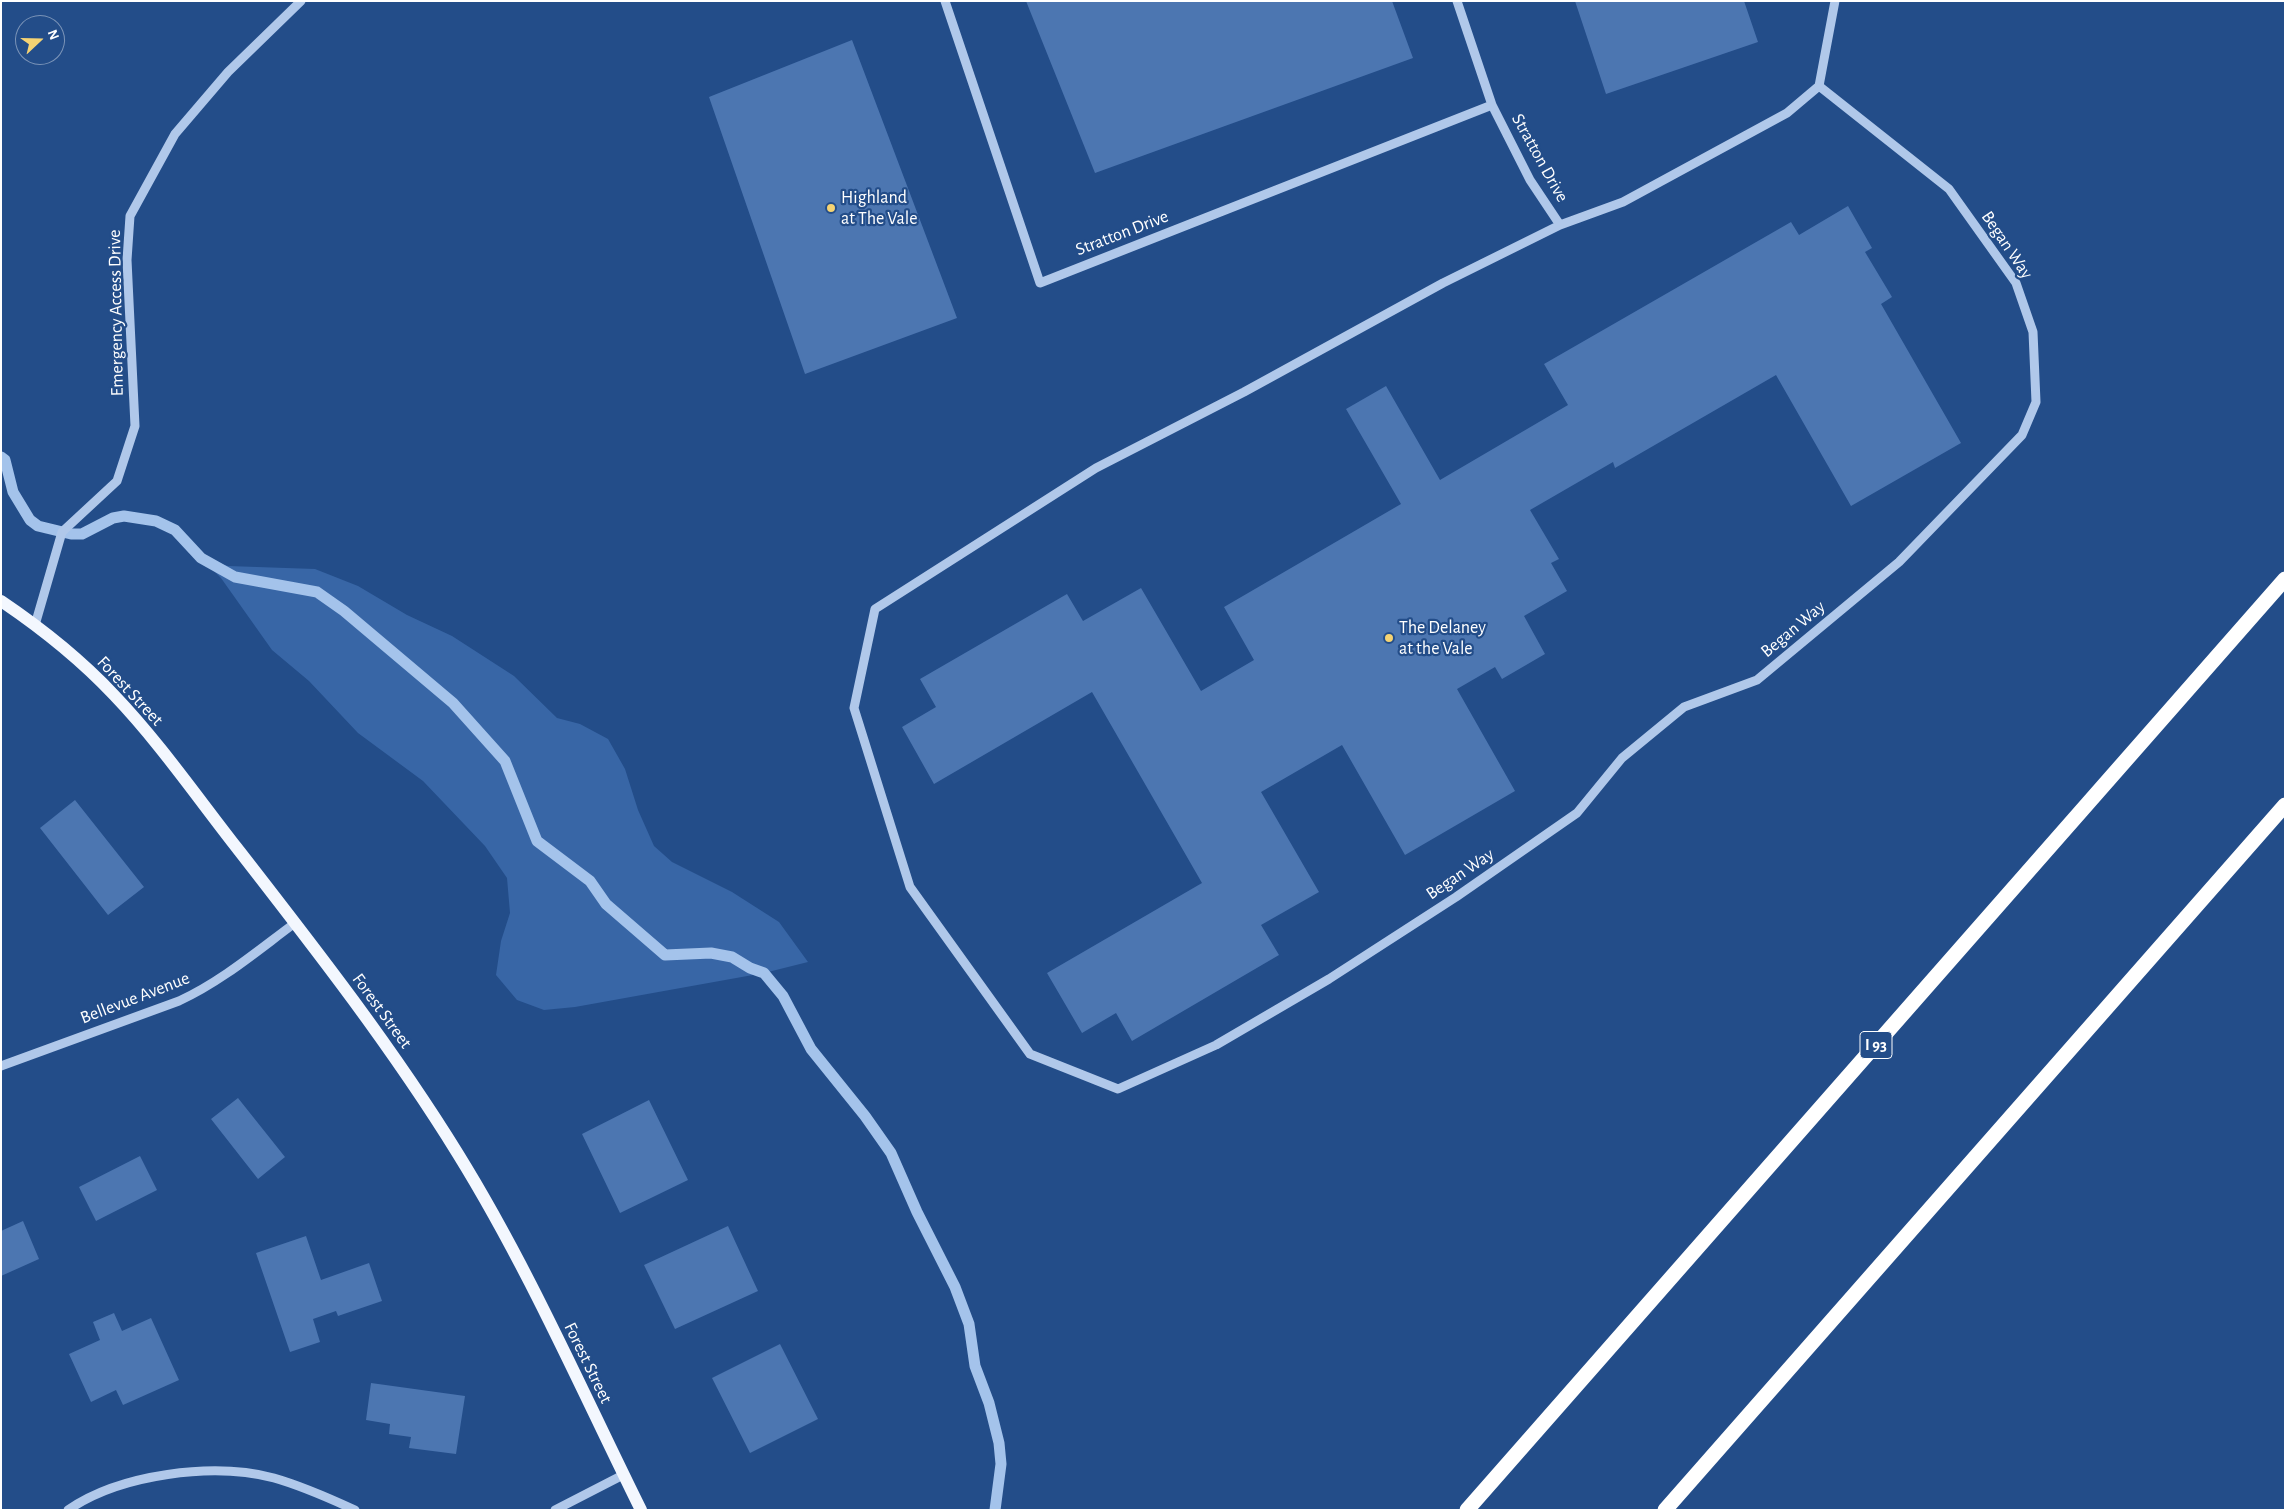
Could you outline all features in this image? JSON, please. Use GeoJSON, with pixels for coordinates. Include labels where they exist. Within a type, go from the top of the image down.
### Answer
{"type":"FeatureCollection","features":[{"type":"Feature","properties":{"kind":"highway","name":"I 93"},"geometry":{"type":"LineString","coordinates":[[1467,1510],[2285,579]]}},
{"type":"Feature","properties":{"kind":"highway"},"geometry":{"type":"LineString","coordinates":[[1665,1510],[2285,805]]}},
{"type":"Feature","properties":{"kind":"main road","name":"Forest Street"},"geometry":{"type":"LineString","coordinates":[[1,601],[35,625],[113,694],[151,738],[295,922],[413,1085],[459,1155],[502,1230],[640,1510]]}},
{"type":"Feature","properties":{"kind":"street","name":"Emergency Access Drive"},"geometry":{"type":"LineString","coordinates":[[35,625],[62,532],[117,481],[135,426],[127,260],[130,216],[175,134],[228,72],[301,1]]}},
{"type":"Feature","properties":{"kind":"street","name":"Stratton Drive"},"geometry":{"type":"LineString","coordinates":[[945,1],[1040,283],[1492,106]]}},
{"type":"Feature","properties":{"kind":"street","name":"Stratton Drive"},"geometry":{"type":"LineString","coordinates":[[1457,1],[1492,106],[1530,180],[1560,225]]}},
{"type":"Feature","properties":{"kind":"street"},"geometry":{"type":"LineString","coordinates":[[1560,225],[1623,202],[1787,113],[1820,86],[1835,1]]}},
{"type":"Feature","properties":{"kind":"street","name":"Began Way"},"geometry":{"type":"LineString","coordinates":[[1560,225],[1443,283],[1244,392],[1096,468],[876,609],[854,708],[910,887],[1030,1054],[1118,1088],[1216,1045],[1329,979],[1456,897],[1577,813],[1622,758],[1684,707],[1756,680],[1899,562],[2022,435],[2036,402],[2033,332],[2016,282],[1949,189],[1820,86]]}},
{"type":"Feature","properties":{"kind":"street","name":"Bellevue Avenue"},"geometry":{"type":"LineString","coordinates":[[1,1066],[179,1001],[200,991],[221,979],[295,922]]}},
{"type":"Feature","properties":{"kind":"street"},"geometry":{"type":"LineString","coordinates":[[68,1510],[80,1501],[118,1487],[156,1477],[228,1471],[272,1478],[311,1490],[355,1510]]}},
{"type":"Feature","properties":{"kind":"street"},"geometry":{"type":"LineString","coordinates":[[555,1510],[623,1475]]}},
{"type":"Feature","properties":{"kind":"shaded area"},"geometry":{"type":"Polygon","coordinates":[[[201,558],[228,566],[315,569],[358,586],[407,615],[452,636],[514,676],[557,718],[580,724],[608,739],[625,769],[638,810],[654,846],[672,862],[732,892],[779,922],[808,962],[764,973],[575,1007],[544,1010],[517,1000],[496,975],[501,941],[510,913],[507,878],[485,846],[423,781],[358,733],[309,681],[272,650],[221,578],[201,558]]]}},
{"type":"Feature","properties":{"kind":"building"},"geometry":{"type":"Polygon","coordinates":[[[1026,1],[1392,1],[1413,58],[1095,173],[1026,1]]]}},
{"type":"Feature","properties":{"kind":"building"},"geometry":{"type":"Polygon","coordinates":[[[1575,1],[1744,1],[1758,42],[1606,94],[1575,1]]]}},
{"type":"Feature","properties":{"kind":"building","name":"Highland at The Vale"},"geometry":{"type":"Polygon","coordinates":[[[852,40],[957,318],[805,374],[709,97],[852,40]]]}},
{"type":"Feature","properties":{"kind":"building","name":"The Delaney at the Vale"},"geometry":{"type":"Polygon","coordinates":[[[1848,206],[1872,248],[1865,252],[1892,297],[1881,304],[1961,443],[1851,506],[1776,375],[1615,468],[1613,462],[1530,510],[1559,559],[1551,563],[1567,591],[1524,616],[1545,654],[1502,679],[1495,667],[1457,689],[1515,791],[1405,855],[1342,745],[1261,792],[1319,892],[1261,925],[1279,955],[1132,1041],[1116,1013],[1082,1033],[1047,973],[1202,883],[1092,692],[934,784],[902,727],[936,707],[920,679],[1067,594],[1083,621],[1141,588],[1201,691],[1254,660],[1224,607],[1401,504],[1346,409],[1386,386],[1440,480],[1568,405],[1544,364],[1791,222],[1799,235],[1848,206]]]}},
{"type":"Feature","properties":{"kind":"building"},"geometry":{"type":"Polygon","coordinates":[[[75,800],[144,887],[108,915],[40,828],[75,800]]]}},
{"type":"Feature","properties":{"kind":"building"},"geometry":{"type":"Polygon","coordinates":[[[238,1098],[285,1157],[258,1179],[211,1119],[238,1098]]]}},
{"type":"Feature","properties":{"kind":"building"},"geometry":{"type":"Polygon","coordinates":[[[649,1100],[688,1180],[620,1213],[582,1134],[649,1100]]]}},
{"type":"Feature","properties":{"kind":"building"},"geometry":{"type":"Polygon","coordinates":[[[140,1156],[157,1190],[96,1221],[79,1187],[140,1156]]]}},
{"type":"Feature","properties":{"kind":"building"},"geometry":{"type":"Polygon","coordinates":[[[23,1221],[39,1259],[1,1276],[1,1231],[23,1221]]]}},
{"type":"Feature","properties":{"kind":"building"},"geometry":{"type":"Polygon","coordinates":[[[728,1226],[758,1291],[675,1329],[644,1265],[728,1226]]]}},
{"type":"Feature","properties":{"kind":"building"},"geometry":{"type":"Polygon","coordinates":[[[306,1236],[321,1280],[369,1263],[382,1301],[338,1316],[336,1311],[313,1319],[320,1342],[290,1352],[256,1253],[306,1236]]]}},
{"type":"Feature","properties":{"kind":"building"},"geometry":{"type":"Polygon","coordinates":[[[114,1313],[122,1331],[151,1318],[179,1380],[123,1405],[116,1390],[91,1402],[69,1354],[100,1340],[93,1322],[114,1313]]]}},
{"type":"Feature","properties":{"kind":"building"},"geometry":{"type":"Polygon","coordinates":[[[780,1344],[818,1419],[750,1453],[712,1378],[780,1344]]]}},
{"type":"Feature","properties":{"kind":"building"},"geometry":{"type":"Polygon","coordinates":[[[371,1383],[465,1396],[456,1454],[409,1448],[411,1437],[389,1434],[390,1424],[366,1420],[371,1383]]]}},
{"type":"Feature","properties":{"kind":"waterway"},"geometry":{"type":"LineString","coordinates":[[1,457],[5,460],[13,492],[30,520],[38,526],[71,534],[82,534],[113,518],[124,516],[156,521],[175,530],[201,558],[235,577],[317,592],[344,611],[453,703],[505,761],[537,841],[590,881],[606,904],[665,955],[711,953],[732,957],[750,968],[764,973],[783,996],[811,1049],[865,1116],[891,1153],[917,1212],[955,1287],[969,1324],[975,1366],[989,1403],[999,1443],[1001,1464],[995,1510]]}},
{"type":"Feature","properties":{"kind":"place","name":"Highland at The Vale"},"geometry":{"type":"Point","coordinates":[831,208]}},
{"type":"Feature","properties":{"kind":"place","name":"The Delaney at the Vale"},"geometry":{"type":"Point","coordinates":[1389,638]}}]}
